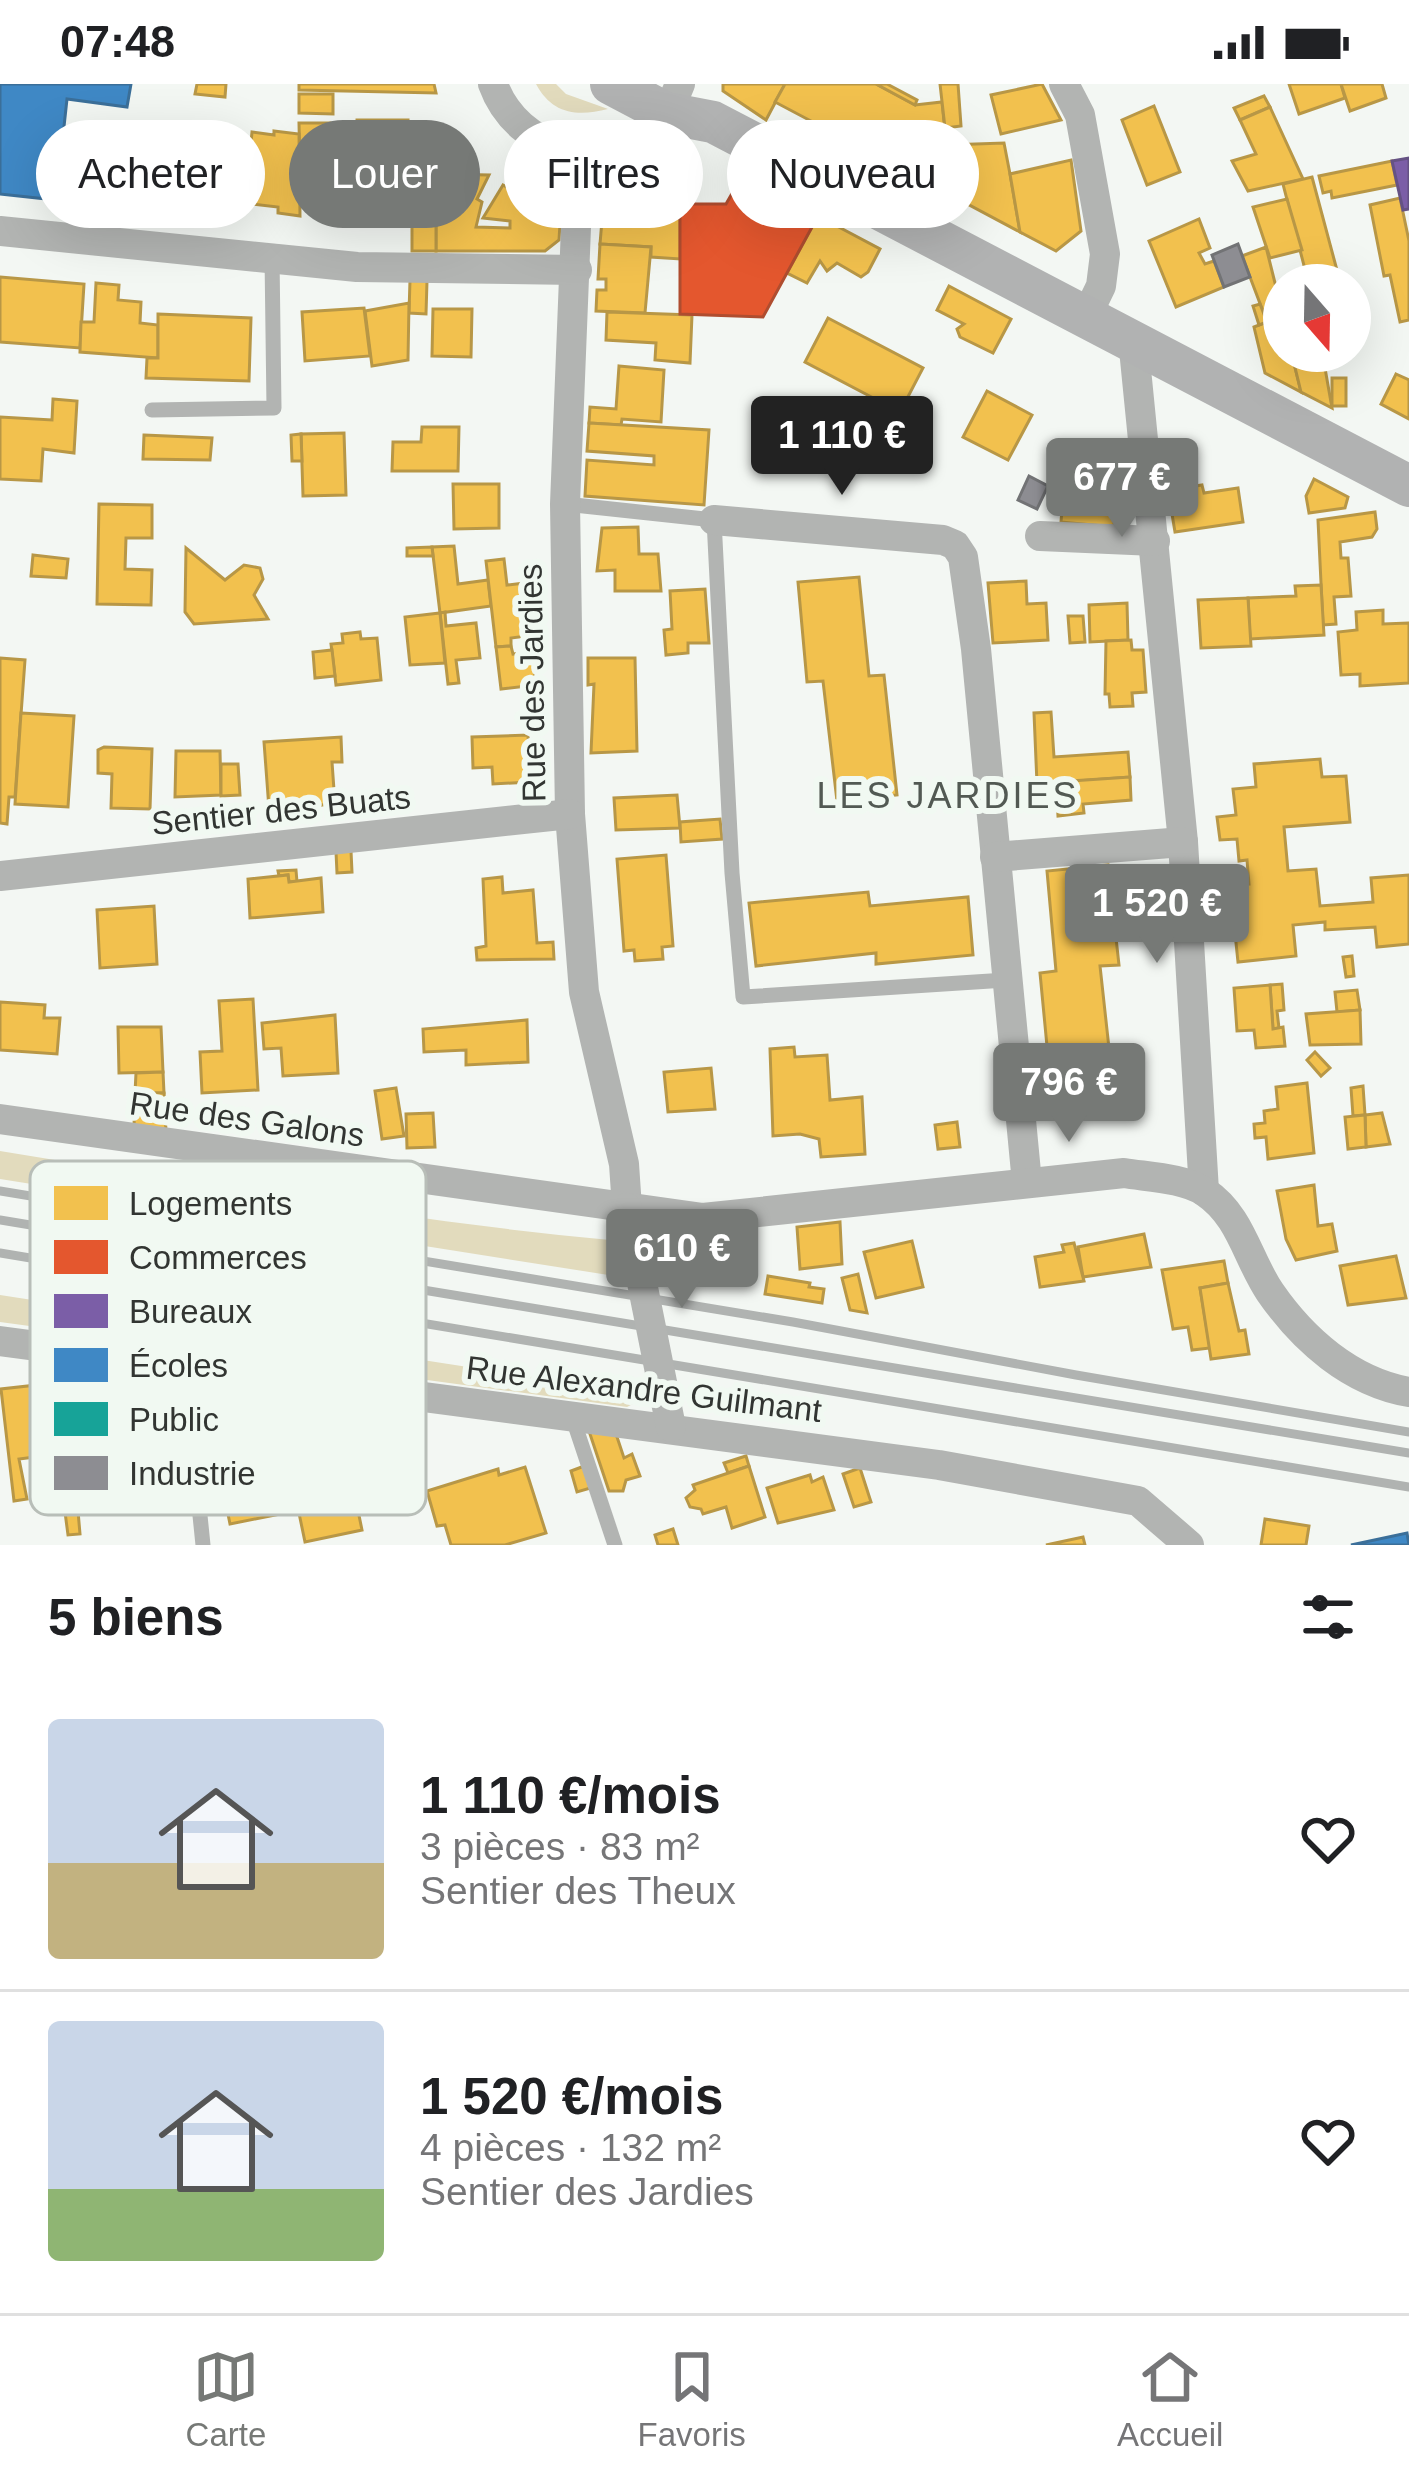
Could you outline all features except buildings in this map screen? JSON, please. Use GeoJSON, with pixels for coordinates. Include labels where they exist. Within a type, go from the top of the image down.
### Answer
{"type":"FeatureCollection","features":[{"type":"Feature","properties":{"kind":"main road"},"geometry":{"type":"LineString","coordinates":[[611,84],[677,91],[713,122],[1409,486]]}},
{"type":"Feature","properties":{"kind":"street"},"geometry":{"type":"LineString","coordinates":[[493,84],[514,120]]}},
{"type":"Feature","properties":{"kind":"street"},"geometry":{"type":"LineString","coordinates":[[1064,84],[1080,115],[1105,254],[1101,286],[1087,315]]}},
{"type":"Feature","properties":{"kind":"street"},"geometry":{"type":"LineString","coordinates":[[658,120],[677,91]]}},
{"type":"Feature","properties":{"kind":"street","name":"Rue des Jardies"},"geometry":{"type":"LineString","coordinates":[[578,228],[565,504],[570,814],[584,992],[624,1164],[627,1208],[671,1427]]}},
{"type":"Feature","properties":{"kind":"street"},"geometry":{"type":"LineString","coordinates":[[0,231],[357,267],[577,271]]}},
{"type":"Feature","properties":{"kind":"street"},"geometry":{"type":"LineString","coordinates":[[1133,339],[1183,842],[1204,1191],[1239,1228],[1269,1291],[1326,1355],[1385,1388],[1409,1392]]}},
{"type":"Feature","properties":{"kind":"street"},"geometry":{"type":"LineString","coordinates":[[714,520],[927,538],[955,545],[965,569],[974,629],[1027,1183]]}},
{"type":"Feature","properties":{"kind":"street"},"geometry":{"type":"LineString","coordinates":[[1040,536],[1155,541]]}},
{"type":"Feature","properties":{"kind":"street","name":"Sentier des Buats"},"geometry":{"type":"LineString","coordinates":[[0,876],[570,814]]}},
{"type":"Feature","properties":{"kind":"street"},"geometry":{"type":"LineString","coordinates":[[995,857],[1183,842]]}},
{"type":"Feature","properties":{"kind":"street","name":"Rue des Galons"},"geometry":{"type":"LineString","coordinates":[[0,1119],[296,1161]]}},
{"type":"Feature","properties":{"kind":"street","name":"Rue des Galons"},"geometry":{"type":"LineString","coordinates":[[426,1179],[703,1218],[1124,1173],[1204,1191]]}},
{"type":"Feature","properties":{"kind":"street","name":"Rue Alexandre Guilmant"},"geometry":{"type":"LineString","coordinates":[[0,1341],[30,1345]]}},
{"type":"Feature","properties":{"kind":"street","name":"Rue Alexandre Guilmant"},"geometry":{"type":"LineString","coordinates":[[426,1398],[671,1427],[1138,1501],[1190,1545]]}},
{"type":"Feature","properties":{"kind":"lane"},"geometry":{"type":"LineString","coordinates":[[152,410],[274,408],[272,257]]}},
{"type":"Feature","properties":{"kind":"lane"},"geometry":{"type":"LineString","coordinates":[[565,504],[714,520],[743,997],[1006,980]]}},
{"type":"Feature","properties":{"kind":"lane"},"geometry":{"type":"LineString","coordinates":[[572,1416],[615,1545]]}},
{"type":"Feature","properties":{"kind":"lane"},"geometry":{"type":"LineString","coordinates":[[200,1515],[203,1545]]}},
{"type":"Feature","properties":{"kind":"shaded area"},"geometry":{"type":"Polygon","coordinates":[[[536,84],[556,84],[566,94],[608,109],[566,111],[550,102],[536,84]]]}},
{"type":"Feature","properties":{"kind":"shaded area"},"geometry":{"type":"Polygon","coordinates":[[[0,1151],[60,1161],[30,1161],[30,1184],[0,1179],[0,1151]]]}},
{"type":"Feature","properties":{"kind":"shaded area"},"geometry":{"type":"Polygon","coordinates":[[[426,1218],[610,1240],[621,1277],[426,1246],[426,1218]]]}},
{"type":"Feature","properties":{"kind":"shaded area"},"geometry":{"type":"Polygon","coordinates":[[[0,1295],[30,1300],[30,1326],[0,1322],[0,1295]]]}},
{"type":"Feature","properties":{"kind":"shaded area"},"geometry":{"type":"Polygon","coordinates":[[[426,1361],[650,1395],[627,1407],[426,1380],[426,1361]]]}},
{"type":"Feature","properties":{"kind":"railway"},"geometry":{"type":"LineString","coordinates":[[0,1191],[30,1196]]}},
{"type":"Feature","properties":{"kind":"railway"},"geometry":{"type":"LineString","coordinates":[[0,1220],[30,1225]]}},
{"type":"Feature","properties":{"kind":"railway"},"geometry":{"type":"LineString","coordinates":[[0,1253],[30,1258]]}},
{"type":"Feature","properties":{"kind":"railway"},"geometry":{"type":"LineString","coordinates":[[426,1261],[1409,1432]]}},
{"type":"Feature","properties":{"kind":"railway"},"geometry":{"type":"LineString","coordinates":[[426,1290],[1409,1453]]}},
{"type":"Feature","properties":{"kind":"railway"},"geometry":{"type":"LineString","coordinates":[[426,1324],[1409,1487]]}},
{"type":"Feature","properties":{"kind":"district","name":"LES JARDIES"},"geometry":{"type":"Point","coordinates":[948,795]}}]}
